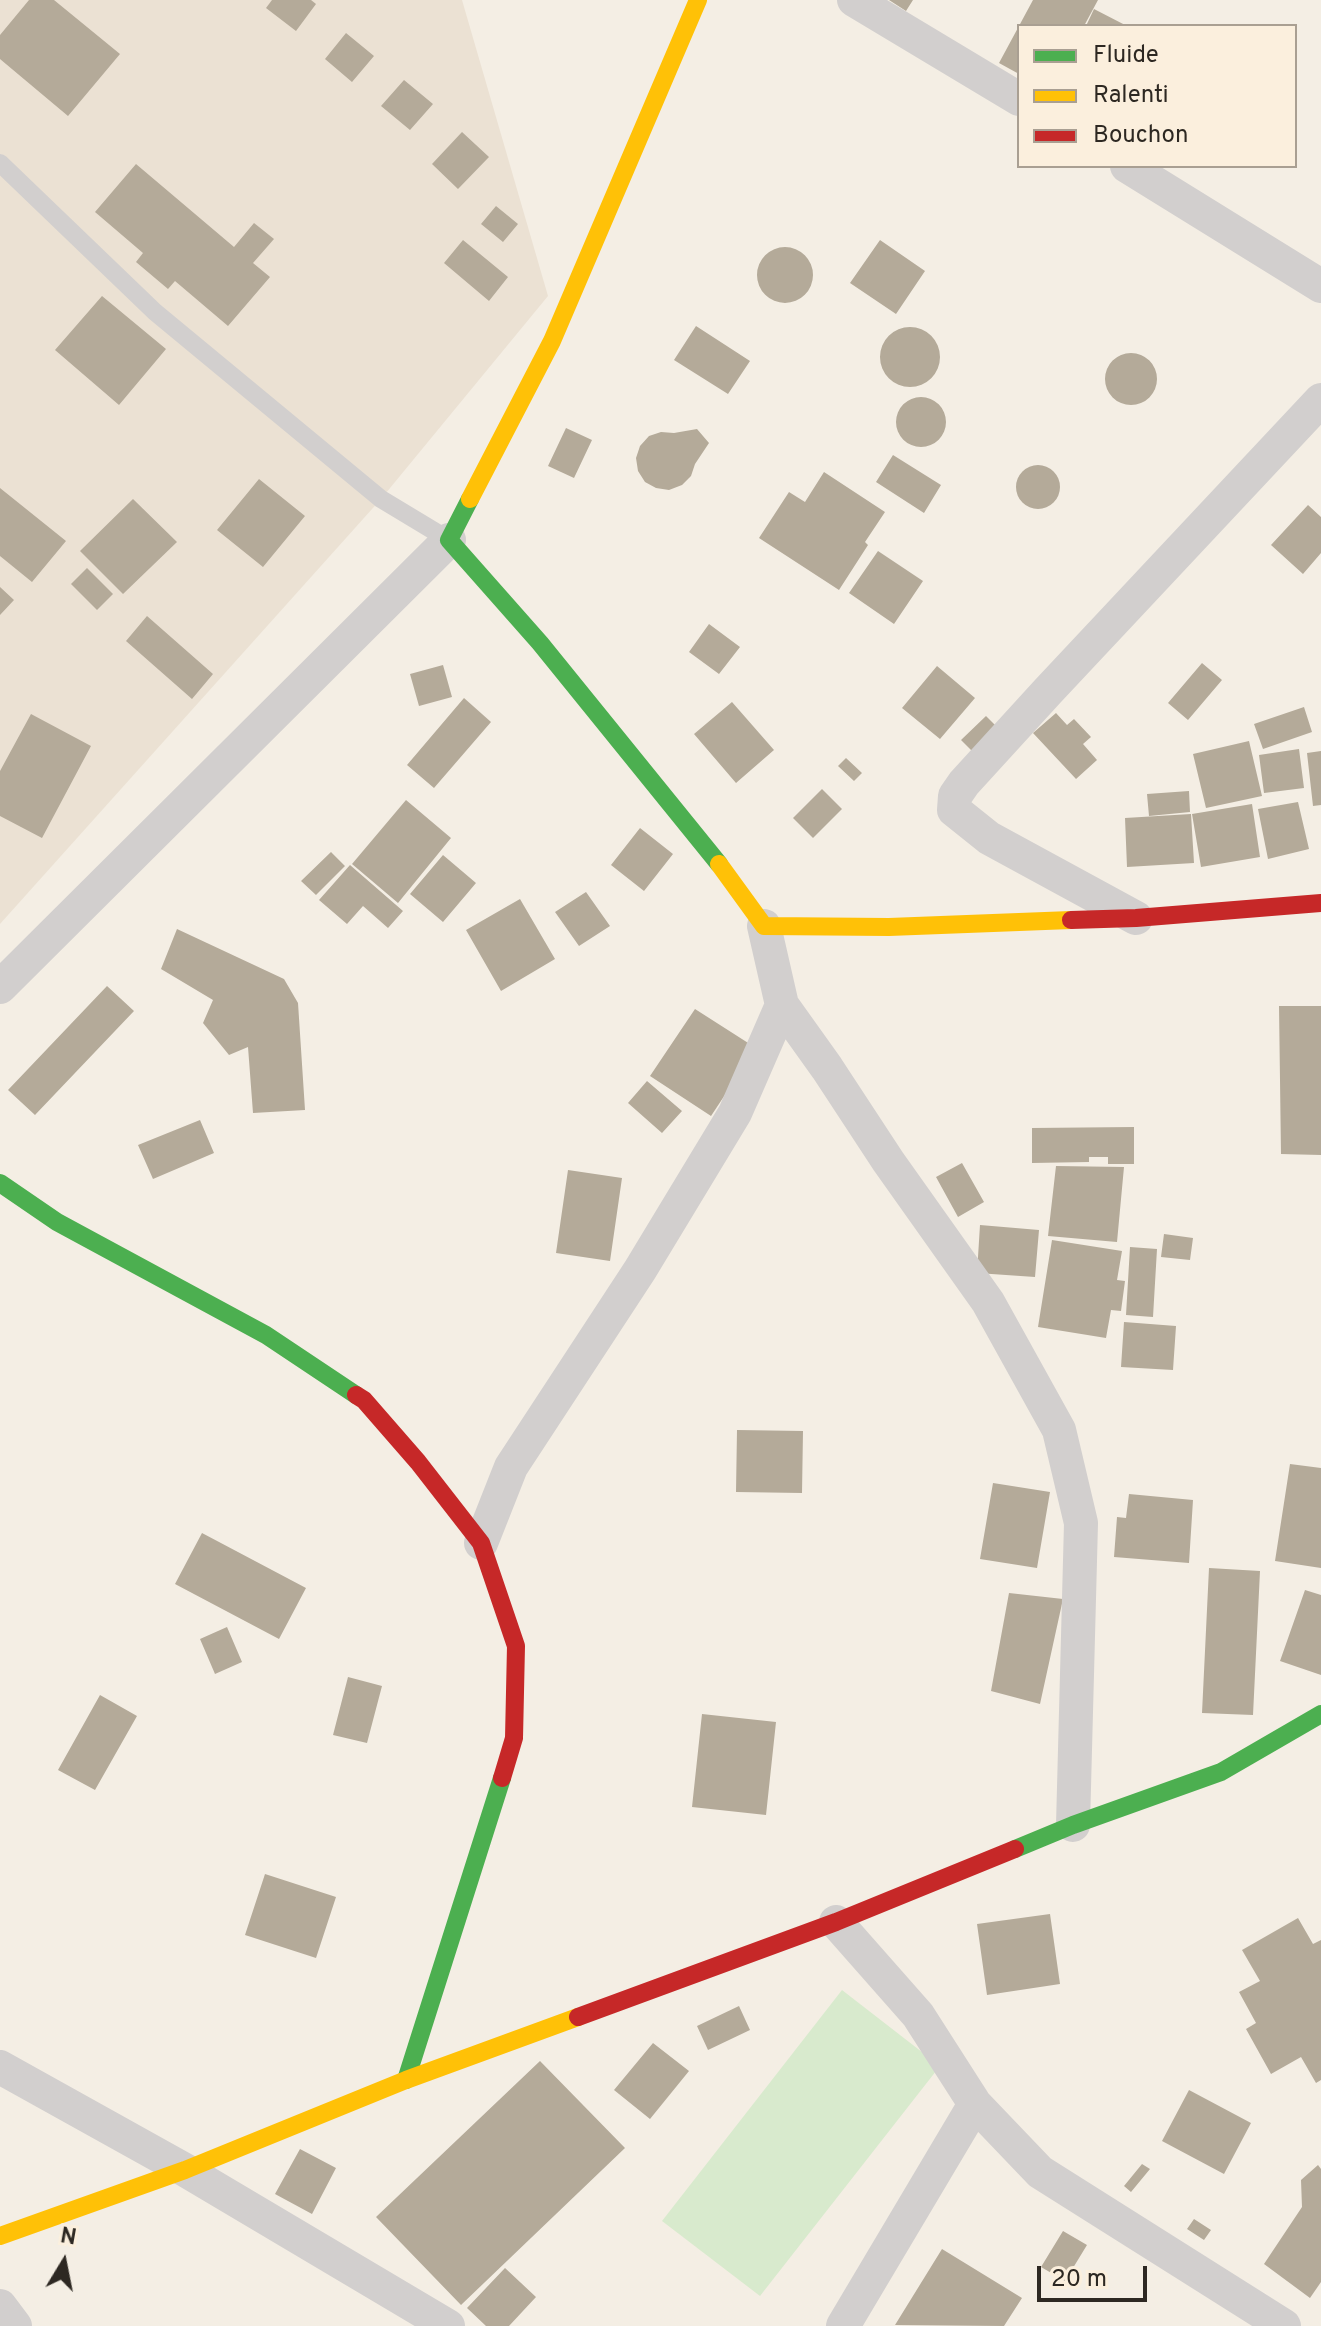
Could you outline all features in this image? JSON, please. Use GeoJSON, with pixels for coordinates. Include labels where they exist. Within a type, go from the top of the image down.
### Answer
{"type":"FeatureCollection","features":[{"type":"Feature","properties":{"kind":"street"},"geometry":{"type":"LineString","coordinates":[[0,987],[449,540],[552,341],[698,0]]}},
{"type":"Feature","properties":{"kind":"street"},"geometry":{"type":"LineString","coordinates":[[854,0],[1017,98]]}},
{"type":"Feature","properties":{"kind":"street"},"geometry":{"type":"LineString","coordinates":[[1130,168],[1321,286]]}},
{"type":"Feature","properties":{"kind":"street"},"geometry":{"type":"LineString","coordinates":[[1136,918],[989,838],[954,810],[955,796],[1048,691],[1321,400]]}},
{"type":"Feature","properties":{"kind":"street"},"geometry":{"type":"LineString","coordinates":[[449,540],[540,643],[711,853],[764,926],[782,1005],[988,1302],[1059,1430],[1081,1523],[1073,1825]]}},
{"type":"Feature","properties":{"kind":"street"},"geometry":{"type":"LineString","coordinates":[[764,926],[889,927],[1136,918],[1321,903]]}},
{"type":"Feature","properties":{"kind":"street"},"geometry":{"type":"LineString","coordinates":[[481,1543],[511,1467],[640,1270],[735,1113],[782,1005]]}},
{"type":"Feature","properties":{"kind":"street"},"geometry":{"type":"LineString","coordinates":[[0,1183],[57,1222],[266,1335],[364,1400],[418,1462],[481,1543],[516,1646],[514,1738],[406,2080]]}},
{"type":"Feature","properties":{"kind":"street"},"geometry":{"type":"LineString","coordinates":[[0,2236],[185,2170],[406,2080],[836,1922],[1073,1825],[1221,1772],[1321,1714]]}},
{"type":"Feature","properties":{"kind":"street"},"geometry":{"type":"LineString","coordinates":[[836,1922],[918,2015],[975,2104],[1040,2172],[1284,2326]]}},
{"type":"Feature","properties":{"kind":"street"},"geometry":{"type":"LineString","coordinates":[[0,2067],[185,2170],[448,2326]]}},
{"type":"Feature","properties":{"kind":"street"},"geometry":{"type":"LineString","coordinates":[[843,2326],[975,2104]]}},
{"type":"Feature","properties":{"kind":"street"},"geometry":{"type":"LineString","coordinates":[[0,2306],[15,2326]]}},
{"type":"Feature","properties":{"kind":"lane"},"geometry":{"type":"LineString","coordinates":[[0,163],[167,322],[381,499],[449,540]]}},
{"type":"Feature","properties":{"kind":"shaded area"},"geometry":{"type":"Polygon","coordinates":[[[0,0],[462,0],[548,296],[381,499],[0,924],[0,0]]]}},
{"type":"Feature","properties":{"kind":"green space"},"geometry":{"type":"Polygon","coordinates":[[[842,1990],[940,2066],[760,2296],[662,2221],[842,1990]]]}},
{"type":"Feature","properties":{"kind":"building"},"geometry":{"type":"Polygon","coordinates":[[[29,0],[54,0],[120,54],[68,116],[0,59],[0,35],[29,0]]]}},
{"type":"Feature","properties":{"kind":"building"},"geometry":{"type":"Polygon","coordinates":[[[272,0],[311,0],[316,4],[296,31],[266,8],[272,0]]]}},
{"type":"Feature","properties":{"kind":"building"},"geometry":{"type":"Polygon","coordinates":[[[889,0],[913,0],[906,11],[889,0]]]}},
{"type":"Feature","properties":{"kind":"building"},"geometry":{"type":"Polygon","coordinates":[[[1033,0],[1098,0],[1085,24],[1020,24],[1033,0]]]}},
{"type":"Feature","properties":{"kind":"building"},"geometry":{"type":"Polygon","coordinates":[[[1094,9],[1123,24],[1087,24],[1094,9]]]}},
{"type":"Feature","properties":{"kind":"building"},"geometry":{"type":"Polygon","coordinates":[[[1017,30],[1017,73],[999,63],[1017,30]]]}},
{"type":"Feature","properties":{"kind":"building"},"geometry":{"type":"Polygon","coordinates":[[[346,33],[374,56],[352,82],[325,59],[346,33]]]}},
{"type":"Feature","properties":{"kind":"building"},"geometry":{"type":"Polygon","coordinates":[[[404,80],[433,104],[410,130],[381,106],[404,80]]]}},
{"type":"Feature","properties":{"kind":"building"},"geometry":{"type":"Polygon","coordinates":[[[462,132],[489,157],[458,189],[432,164],[462,132]]]}},
{"type":"Feature","properties":{"kind":"building"},"geometry":{"type":"Polygon","coordinates":[[[136,164],[234,247],[254,223],[274,239],[253,263],[270,277],[228,326],[175,281],[168,289],[136,262],[143,253],[95,212],[136,164]]]}},
{"type":"Feature","properties":{"kind":"building"},"geometry":{"type":"Polygon","coordinates":[[[496,206],[518,224],[503,242],[481,224],[496,206]]]}},
{"type":"Feature","properties":{"kind":"building"},"geometry":{"type":"Polygon","coordinates":[[[463,240],[508,277],[489,301],[444,263],[463,240]]]}},
{"type":"Feature","properties":{"kind":"building"},"geometry":{"type":"Polygon","coordinates":[[[880,240],[925,271],[896,314],[850,283],[880,240]]]}},
{"type":"Feature","properties":{"kind":"building"},"geometry":{"type":"Polygon","coordinates":[[[785,247],[805,255],[813,275],[805,295],[785,303],[765,295],[757,275],[765,255],[785,247]]]}},
{"type":"Feature","properties":{"kind":"building"},"geometry":{"type":"Polygon","coordinates":[[[102,296],[166,349],[119,405],[55,350],[102,296]]]}},
{"type":"Feature","properties":{"kind":"building"},"geometry":{"type":"Polygon","coordinates":[[[696,326],[750,361],[728,394],[674,360],[696,326]]]}},
{"type":"Feature","properties":{"kind":"building"},"geometry":{"type":"Polygon","coordinates":[[[910,327],[922,329],[931,336],[938,345],[938,369],[931,378],[922,385],[910,387],[898,385],[889,378],[882,369],[880,357],[882,345],[889,336],[898,329],[910,327]]]}},
{"type":"Feature","properties":{"kind":"building"},"geometry":{"type":"Polygon","coordinates":[[[1131,353],[1149,361],[1157,379],[1149,397],[1131,405],[1113,397],[1105,379],[1113,361],[1131,353]]]}},
{"type":"Feature","properties":{"kind":"building"},"geometry":{"type":"Polygon","coordinates":[[[921,397],[938,405],[946,422],[938,439],[921,447],[904,439],[896,422],[904,405],[921,397]]]}},
{"type":"Feature","properties":{"kind":"building"},"geometry":{"type":"Polygon","coordinates":[[[566,428],[592,440],[574,478],[548,466],[566,428]]]}},
{"type":"Feature","properties":{"kind":"building"},"geometry":{"type":"Polygon","coordinates":[[[697,429],[709,443],[691,476],[682,485],[669,490],[645,482],[638,471],[636,458],[640,446],[649,436],[697,429]]]}},
{"type":"Feature","properties":{"kind":"building"},"geometry":{"type":"Polygon","coordinates":[[[893,455],[941,485],[924,513],[876,482],[893,455]]]}},
{"type":"Feature","properties":{"kind":"building"},"geometry":{"type":"Polygon","coordinates":[[[1038,465],[1054,471],[1060,487],[1054,503],[1038,509],[1022,503],[1016,487],[1022,471],[1038,465]]]}},
{"type":"Feature","properties":{"kind":"building"},"geometry":{"type":"Polygon","coordinates":[[[824,472],[885,512],[839,590],[759,538],[789,492],[805,502],[824,472]]]}},
{"type":"Feature","properties":{"kind":"building"},"geometry":{"type":"Polygon","coordinates":[[[259,479],[305,516],[263,567],[217,530],[259,479]]]}},
{"type":"Feature","properties":{"kind":"building"},"geometry":{"type":"Polygon","coordinates":[[[0,488],[66,541],[32,582],[0,556],[0,488]]]}},
{"type":"Feature","properties":{"kind":"building"},"geometry":{"type":"Polygon","coordinates":[[[133,499],[177,542],[123,594],[80,551],[133,499]]]}},
{"type":"Feature","properties":{"kind":"building"},"geometry":{"type":"Polygon","coordinates":[[[1308,505],[1321,517],[1321,553],[1303,574],[1271,545],[1308,505]]]}},
{"type":"Feature","properties":{"kind":"building"},"geometry":{"type":"Polygon","coordinates":[[[878,551],[923,581],[894,624],[849,593],[878,551]]]}},
{"type":"Feature","properties":{"kind":"building"},"geometry":{"type":"Polygon","coordinates":[[[87,568],[113,594],[97,610],[71,584],[87,568]]]}},
{"type":"Feature","properties":{"kind":"building"},"geometry":{"type":"Polygon","coordinates":[[[0,587],[14,600],[0,615],[0,587]]]}},
{"type":"Feature","properties":{"kind":"building"},"geometry":{"type":"Polygon","coordinates":[[[147,616],[213,674],[192,699],[126,641],[147,616]]]}},
{"type":"Feature","properties":{"kind":"building"},"geometry":{"type":"Polygon","coordinates":[[[709,624],[740,647],[719,674],[689,652],[709,624]]]}},
{"type":"Feature","properties":{"kind":"building"},"geometry":{"type":"Polygon","coordinates":[[[1202,663],[1222,680],[1188,720],[1168,703],[1202,663]]]}},
{"type":"Feature","properties":{"kind":"building"},"geometry":{"type":"Polygon","coordinates":[[[443,665],[452,697],[419,706],[410,674],[443,665]]]}},
{"type":"Feature","properties":{"kind":"building"},"geometry":{"type":"Polygon","coordinates":[[[937,666],[975,698],[940,739],[902,708],[937,666]]]}},
{"type":"Feature","properties":{"kind":"building"},"geometry":{"type":"Polygon","coordinates":[[[464,698],[491,722],[434,788],[407,765],[464,698]]]}},
{"type":"Feature","properties":{"kind":"building"},"geometry":{"type":"Polygon","coordinates":[[[732,702],[774,750],[736,783],[694,734],[732,702]]]}},
{"type":"Feature","properties":{"kind":"building"},"geometry":{"type":"Polygon","coordinates":[[[1304,707],[1312,732],[1263,749],[1254,724],[1304,707]]]}},
{"type":"Feature","properties":{"kind":"building"},"geometry":{"type":"Polygon","coordinates":[[[1056,713],[1067,725],[1074,719],[1091,737],[1083,744],[1097,760],[1076,779],[1033,733],[1056,713]]]}},
{"type":"Feature","properties":{"kind":"building"},"geometry":{"type":"Polygon","coordinates":[[[31,714],[91,746],[42,838],[0,816],[0,771],[31,714]]]}},
{"type":"Feature","properties":{"kind":"building"},"geometry":{"type":"Polygon","coordinates":[[[986,716],[1002,732],[977,756],[961,740],[986,716]]]}},
{"type":"Feature","properties":{"kind":"building"},"geometry":{"type":"Polygon","coordinates":[[[1249,741],[1262,796],[1206,808],[1193,754],[1249,741]]]}},
{"type":"Feature","properties":{"kind":"building"},"geometry":{"type":"Polygon","coordinates":[[[1299,749],[1304,788],[1264,793],[1259,755],[1299,749]]]}},
{"type":"Feature","properties":{"kind":"building"},"geometry":{"type":"Polygon","coordinates":[[[1321,751],[1321,805],[1313,806],[1307,753],[1321,751]]]}},
{"type":"Feature","properties":{"kind":"building"},"geometry":{"type":"Polygon","coordinates":[[[846,758],[862,773],[854,781],[838,766],[846,758]]]}},
{"type":"Feature","properties":{"kind":"building"},"geometry":{"type":"Polygon","coordinates":[[[822,789],[842,809],[813,838],[793,818],[822,789]]]}},
{"type":"Feature","properties":{"kind":"building"},"geometry":{"type":"Polygon","coordinates":[[[1189,791],[1190,812],[1149,816],[1147,794],[1189,791]]]}},
{"type":"Feature","properties":{"kind":"building"},"geometry":{"type":"Polygon","coordinates":[[[406,800],[451,838],[398,903],[352,864],[406,800]]]}},
{"type":"Feature","properties":{"kind":"building"},"geometry":{"type":"Polygon","coordinates":[[[1298,802],[1309,849],[1268,859],[1258,809],[1298,802]]]}},
{"type":"Feature","properties":{"kind":"building"},"geometry":{"type":"Polygon","coordinates":[[[1252,804],[1260,857],[1201,867],[1192,814],[1252,804]]]}},
{"type":"Feature","properties":{"kind":"building"},"geometry":{"type":"Polygon","coordinates":[[[1191,814],[1194,863],[1127,867],[1125,818],[1191,814]]]}},
{"type":"Feature","properties":{"kind":"building"},"geometry":{"type":"Polygon","coordinates":[[[640,828],[673,854],[644,891],[611,865],[640,828]]]}},
{"type":"Feature","properties":{"kind":"building"},"geometry":{"type":"Polygon","coordinates":[[[331,852],[345,866],[316,895],[301,881],[331,852]]]}},
{"type":"Feature","properties":{"kind":"building"},"geometry":{"type":"Polygon","coordinates":[[[443,855],[476,883],[443,922],[410,894],[443,855]]]}},
{"type":"Feature","properties":{"kind":"building"},"geometry":{"type":"Polygon","coordinates":[[[350,865],[403,911],[388,928],[363,906],[347,924],[319,900],[350,865]]]}},
{"type":"Feature","properties":{"kind":"building"},"geometry":{"type":"Polygon","coordinates":[[[586,892],[610,926],[579,946],[555,912],[586,892]]]}},
{"type":"Feature","properties":{"kind":"building"},"geometry":{"type":"Polygon","coordinates":[[[520,899],[555,959],[501,991],[466,930],[520,899]]]}},
{"type":"Feature","properties":{"kind":"building"},"geometry":{"type":"Polygon","coordinates":[[[177,929],[284,979],[298,1003],[305,1110],[253,1113],[248,1047],[229,1055],[203,1023],[213,1000],[161,969],[177,929]]]}},
{"type":"Feature","properties":{"kind":"building"},"geometry":{"type":"Polygon","coordinates":[[[107,986],[134,1011],[35,1115],[8,1090],[107,986]]]}},
{"type":"Feature","properties":{"kind":"building"},"geometry":{"type":"Polygon","coordinates":[[[1279,1006],[1321,1006],[1321,1155],[1281,1154],[1279,1006]]]}},
{"type":"Feature","properties":{"kind":"building"},"geometry":{"type":"Polygon","coordinates":[[[695,1009],[756,1048],[711,1116],[650,1076],[695,1009]]]}},
{"type":"Feature","properties":{"kind":"building"},"geometry":{"type":"Polygon","coordinates":[[[647,1081],[682,1111],[662,1133],[628,1103],[647,1081]]]}},
{"type":"Feature","properties":{"kind":"building"},"geometry":{"type":"Polygon","coordinates":[[[200,1120],[214,1153],[153,1179],[138,1145],[200,1120]]]}},
{"type":"Feature","properties":{"kind":"building"},"geometry":{"type":"Polygon","coordinates":[[[1134,1127],[1134,1164],[1108,1164],[1108,1157],[1089,1157],[1089,1162],[1032,1163],[1032,1128],[1134,1127]]]}},
{"type":"Feature","properties":{"kind":"building"},"geometry":{"type":"Polygon","coordinates":[[[962,1163],[984,1202],[958,1217],[936,1177],[962,1163]]]}},
{"type":"Feature","properties":{"kind":"building"},"geometry":{"type":"Polygon","coordinates":[[[1056,1166],[1124,1167],[1117,1242],[1048,1236],[1056,1166]]]}},
{"type":"Feature","properties":{"kind":"building"},"geometry":{"type":"Polygon","coordinates":[[[568,1170],[622,1178],[610,1261],[556,1253],[568,1170]]]}},
{"type":"Feature","properties":{"kind":"building"},"geometry":{"type":"Polygon","coordinates":[[[980,1225],[1039,1230],[1035,1277],[977,1273],[980,1225]]]}},
{"type":"Feature","properties":{"kind":"building"},"geometry":{"type":"Polygon","coordinates":[[[1164,1234],[1193,1238],[1190,1260],[1161,1257],[1164,1234]]]}},
{"type":"Feature","properties":{"kind":"building"},"geometry":{"type":"Polygon","coordinates":[[[1052,1240],[1122,1251],[1117,1280],[1125,1281],[1121,1311],[1111,1310],[1106,1338],[1038,1327],[1052,1240]]]}},
{"type":"Feature","properties":{"kind":"building"},"geometry":{"type":"Polygon","coordinates":[[[1130,1247],[1157,1249],[1153,1317],[1126,1315],[1130,1247]]]}},
{"type":"Feature","properties":{"kind":"building"},"geometry":{"type":"Polygon","coordinates":[[[1124,1322],[1176,1326],[1173,1370],[1121,1367],[1124,1322]]]}},
{"type":"Feature","properties":{"kind":"building"},"geometry":{"type":"Polygon","coordinates":[[[737,1430],[803,1431],[802,1493],[736,1492],[737,1430]]]}},
{"type":"Feature","properties":{"kind":"building"},"geometry":{"type":"Polygon","coordinates":[[[1290,1464],[1321,1468],[1321,1568],[1275,1561],[1290,1464]]]}},
{"type":"Feature","properties":{"kind":"building"},"geometry":{"type":"Polygon","coordinates":[[[993,1483],[1050,1492],[1037,1568],[980,1559],[993,1483]]]}},
{"type":"Feature","properties":{"kind":"building"},"geometry":{"type":"Polygon","coordinates":[[[1129,1494],[1193,1500],[1189,1563],[1114,1557],[1117,1517],[1126,1518],[1129,1494]]]}},
{"type":"Feature","properties":{"kind":"building"},"geometry":{"type":"Polygon","coordinates":[[[202,1533],[306,1588],[279,1639],[175,1584],[202,1533]]]}},
{"type":"Feature","properties":{"kind":"building"},"geometry":{"type":"Polygon","coordinates":[[[1209,1568],[1260,1571],[1253,1715],[1202,1713],[1209,1568]]]}},
{"type":"Feature","properties":{"kind":"building"},"geometry":{"type":"Polygon","coordinates":[[[1305,1590],[1321,1595],[1321,1675],[1280,1661],[1305,1590]]]}},
{"type":"Feature","properties":{"kind":"building"},"geometry":{"type":"Polygon","coordinates":[[[1009,1593],[1063,1599],[1040,1704],[991,1691],[1009,1593]]]}},
{"type":"Feature","properties":{"kind":"building"},"geometry":{"type":"Polygon","coordinates":[[[227,1627],[242,1662],[215,1674],[200,1639],[227,1627]]]}},
{"type":"Feature","properties":{"kind":"building"},"geometry":{"type":"Polygon","coordinates":[[[348,1677],[382,1686],[367,1743],[333,1735],[348,1677]]]}},
{"type":"Feature","properties":{"kind":"building"},"geometry":{"type":"Polygon","coordinates":[[[100,1695],[137,1716],[95,1790],[58,1770],[100,1695]]]}},
{"type":"Feature","properties":{"kind":"building"},"geometry":{"type":"Polygon","coordinates":[[[702,1714],[776,1722],[766,1815],[692,1807],[702,1714]]]}},
{"type":"Feature","properties":{"kind":"building"},"geometry":{"type":"Polygon","coordinates":[[[265,1874],[336,1897],[316,1958],[245,1935],[265,1874]]]}},
{"type":"Feature","properties":{"kind":"building"},"geometry":{"type":"Polygon","coordinates":[[[1050,1914],[1060,1984],[987,1995],[977,1924],[1050,1914]]]}},
{"type":"Feature","properties":{"kind":"building"},"geometry":{"type":"Polygon","coordinates":[[[1298,1918],[1313,1944],[1321,1940],[1321,2080],[1316,2083],[1301,2057],[1271,2074],[1246,2029],[1256,2023],[1239,1992],[1260,1981],[1242,1950],[1298,1918]]]}},
{"type":"Feature","properties":{"kind":"building"},"geometry":{"type":"Polygon","coordinates":[[[739,2006],[750,2030],[708,2050],[697,2026],[739,2006]]]}},
{"type":"Feature","properties":{"kind":"building"},"geometry":{"type":"Polygon","coordinates":[[[653,2043],[689,2071],[650,2119],[614,2090],[653,2043]]]}},
{"type":"Feature","properties":{"kind":"building"},"geometry":{"type":"Polygon","coordinates":[[[540,2061],[625,2148],[461,2305],[376,2217],[540,2061]]]}},
{"type":"Feature","properties":{"kind":"building"},"geometry":{"type":"Polygon","coordinates":[[[1189,2090],[1251,2123],[1224,2174],[1162,2141],[1189,2090]]]}},
{"type":"Feature","properties":{"kind":"building"},"geometry":{"type":"Polygon","coordinates":[[[300,2149],[336,2168],[312,2214],[275,2194],[300,2149]]]}},
{"type":"Feature","properties":{"kind":"building"},"geometry":{"type":"Polygon","coordinates":[[[1142,2164],[1150,2169],[1131,2192],[1124,2186],[1142,2164]]]}},
{"type":"Feature","properties":{"kind":"building"},"geometry":{"type":"Polygon","coordinates":[[[1318,2165],[1321,2169],[1321,2282],[1310,2298],[1264,2264],[1302,2207],[1301,2180],[1318,2165]]]}},
{"type":"Feature","properties":{"kind":"building"},"geometry":{"type":"Polygon","coordinates":[[[1194,2219],[1211,2230],[1204,2240],[1187,2229],[1194,2219]]]}},
{"type":"Feature","properties":{"kind":"building"},"geometry":{"type":"Polygon","coordinates":[[[1063,2231],[1087,2245],[1065,2281],[1041,2267],[1063,2231]]]}},
{"type":"Feature","properties":{"kind":"building"},"geometry":{"type":"Polygon","coordinates":[[[942,2249],[1022,2298],[1004,2326],[895,2325],[942,2249]]]}},
{"type":"Feature","properties":{"kind":"building"},"geometry":{"type":"Polygon","coordinates":[[[505,2268],[536,2297],[509,2326],[486,2326],[467,2308],[505,2268]]]}},
{"type":"Feature","properties":{"kind":"traffic: fast"},"geometry":{"type":"LineString","coordinates":[[470,499],[449,540],[540,643],[719,864]]}},
{"type":"Feature","properties":{"kind":"traffic: fast"},"geometry":{"type":"LineString","coordinates":[[0,1183],[57,1222],[266,1335],[356,1395]]}},
{"type":"Feature","properties":{"kind":"traffic: fast"},"geometry":{"type":"LineString","coordinates":[[1015,1849],[1221,1772],[1321,1714]]}},
{"type":"Feature","properties":{"kind":"traffic: fast"},"geometry":{"type":"LineString","coordinates":[[406,2080],[502,1778]]}},
{"type":"Feature","properties":{"kind":"traffic: slow"},"geometry":{"type":"LineString","coordinates":[[470,499],[552,341],[698,0]]}},
{"type":"Feature","properties":{"kind":"traffic: slow"},"geometry":{"type":"LineString","coordinates":[[719,864],[764,926],[889,927],[1071,920]]}},
{"type":"Feature","properties":{"kind":"traffic: slow"},"geometry":{"type":"LineString","coordinates":[[0,2236],[185,2170],[406,2080],[578,2017]]}},
{"type":"Feature","properties":{"kind":"traffic: jam"},"geometry":{"type":"LineString","coordinates":[[1071,920],[1136,918],[1321,903]]}},
{"type":"Feature","properties":{"kind":"traffic: jam"},"geometry":{"type":"LineString","coordinates":[[356,1395],[364,1400],[418,1462],[481,1543],[516,1646],[514,1738],[502,1778]]}},
{"type":"Feature","properties":{"kind":"traffic: jam"},"geometry":{"type":"LineString","coordinates":[[578,2017],[836,1922],[1015,1849]]}}]}
